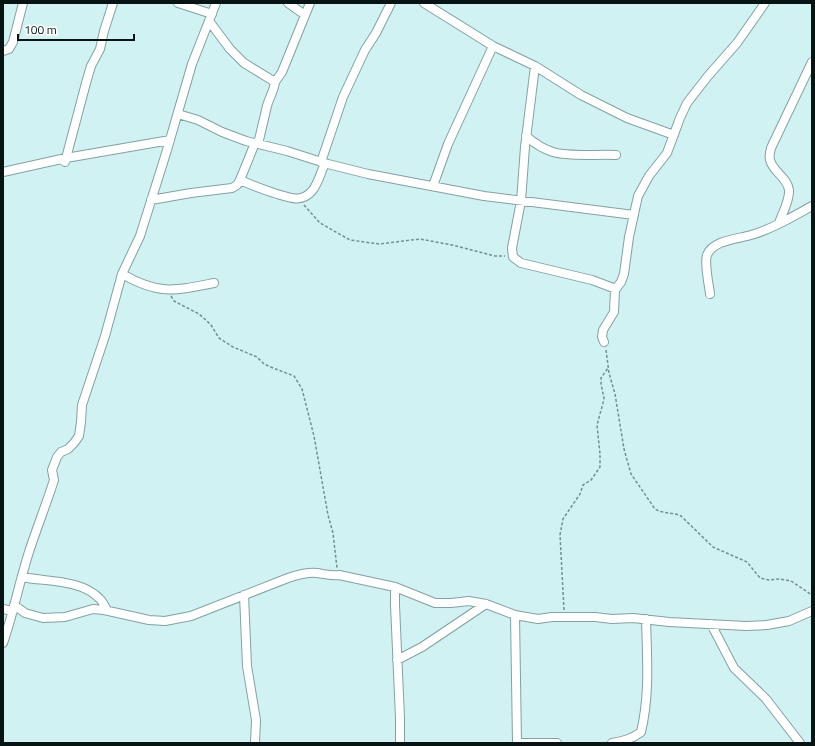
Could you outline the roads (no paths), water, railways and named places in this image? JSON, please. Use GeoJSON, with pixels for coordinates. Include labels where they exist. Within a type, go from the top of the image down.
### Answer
{"type":"FeatureCollection","features":[{"type":"Feature","properties":{"kind":"street"},"geometry":{"type":"LineString","coordinates":[[3,51],[9,48],[13,42],[23,3]]}},
{"type":"Feature","properties":{"kind":"street"},"geometry":{"type":"LineString","coordinates":[[66,161],[91,66],[100,49],[113,3]]}},
{"type":"Feature","properties":{"kind":"street"},"geometry":{"type":"LineString","coordinates":[[178,3],[211,18],[230,49],[244,63],[275,82]]}},
{"type":"Feature","properties":{"kind":"street"},"geometry":{"type":"LineString","coordinates":[[3,643],[11,620],[22,577],[54,480],[52,474],[53,466],[61,452],[74,443],[79,436],[82,405],[105,336],[122,274],[140,236],[192,64],[216,3]]}},
{"type":"Feature","properties":{"kind":"street"},"geometry":{"type":"LineString","coordinates":[[288,3],[305,15]]}},
{"type":"Feature","properties":{"kind":"street"},"geometry":{"type":"LineString","coordinates":[[151,200],[232,188],[237,185],[265,120],[267,105],[275,82],[282,72],[310,3]]}},
{"type":"Feature","properties":{"kind":"street"},"geometry":{"type":"LineString","coordinates":[[240,180],[289,199],[298,199],[306,196],[312,191],[323,163],[343,97],[365,50],[376,33],[391,3]]}},
{"type":"Feature","properties":{"kind":"street"},"geometry":{"type":"LineString","coordinates":[[424,3],[493,46],[535,66],[581,95],[610,110],[674,135]]}},
{"type":"Feature","properties":{"kind":"street"},"geometry":{"type":"LineString","coordinates":[[604,342],[602,336],[603,330],[614,312],[614,294],[624,274],[629,237],[638,196],[649,176],[667,153],[687,103],[737,43],[765,3]]}},
{"type":"Feature","properties":{"kind":"street"},"geometry":{"type":"LineString","coordinates":[[433,186],[448,144],[493,46]]}},
{"type":"Feature","properties":{"kind":"street"},"geometry":{"type":"LineString","coordinates":[[779,223],[787,201],[789,189],[783,178],[774,169],[770,160],[771,148],[812,62]]}},
{"type":"Feature","properties":{"kind":"street"},"geometry":{"type":"LineString","coordinates":[[535,66],[526,136],[521,201],[512,248],[513,257],[521,263],[592,280],[616,289]]}},
{"type":"Feature","properties":{"kind":"street"},"geometry":{"type":"LineString","coordinates":[[178,114],[198,120],[222,132],[256,143],[287,151],[323,163],[368,174],[484,196],[634,215]]}},
{"type":"Feature","properties":{"kind":"street"},"geometry":{"type":"LineString","coordinates":[[526,136],[534,143],[553,152],[565,154],[616,155]]}},
{"type":"Feature","properties":{"kind":"street"},"geometry":{"type":"LineString","coordinates":[[3,172],[170,140]]}},
{"type":"Feature","properties":{"kind":"street"},"geometry":{"type":"LineString","coordinates":[[710,294],[707,256],[711,249],[719,243],[752,235],[812,206]]}},
{"type":"Feature","properties":{"kind":"street"},"geometry":{"type":"LineString","coordinates":[[122,274],[134,281],[167,290],[178,290],[214,282]]}},
{"type":"Feature","properties":{"kind":"street"},"geometry":{"type":"LineString","coordinates":[[3,609],[14,608],[43,618],[65,617],[93,609],[107,610],[149,620],[165,621],[191,616],[301,574],[316,573],[331,576],[339,575],[395,587],[435,603],[452,603],[469,600],[486,604],[515,615],[538,619],[646,619],[669,622],[746,626],[767,625],[789,621],[812,611]]}},
{"type":"Feature","properties":{"kind":"street"},"geometry":{"type":"LineString","coordinates":[[22,577],[72,584],[90,591],[100,600],[107,610]]}},
{"type":"Feature","properties":{"kind":"street"},"geometry":{"type":"LineString","coordinates":[[395,587],[394,605],[400,743]]}},
{"type":"Feature","properties":{"kind":"street"},"geometry":{"type":"LineString","coordinates":[[244,596],[247,666],[256,720],[255,743]]}},
{"type":"Feature","properties":{"kind":"street"},"geometry":{"type":"LineString","coordinates":[[397,660],[422,647],[486,604]]}},
{"type":"Feature","properties":{"kind":"street"},"geometry":{"type":"LineString","coordinates":[[515,615],[517,743],[558,743]]}},
{"type":"Feature","properties":{"kind":"street"},"geometry":{"type":"LineString","coordinates":[[612,743],[634,737],[641,732],[644,722],[648,691],[646,619]]}},
{"type":"Feature","properties":{"kind":"street"},"geometry":{"type":"LineString","coordinates":[[711,624],[734,668],[766,699],[800,743]]}}]}
